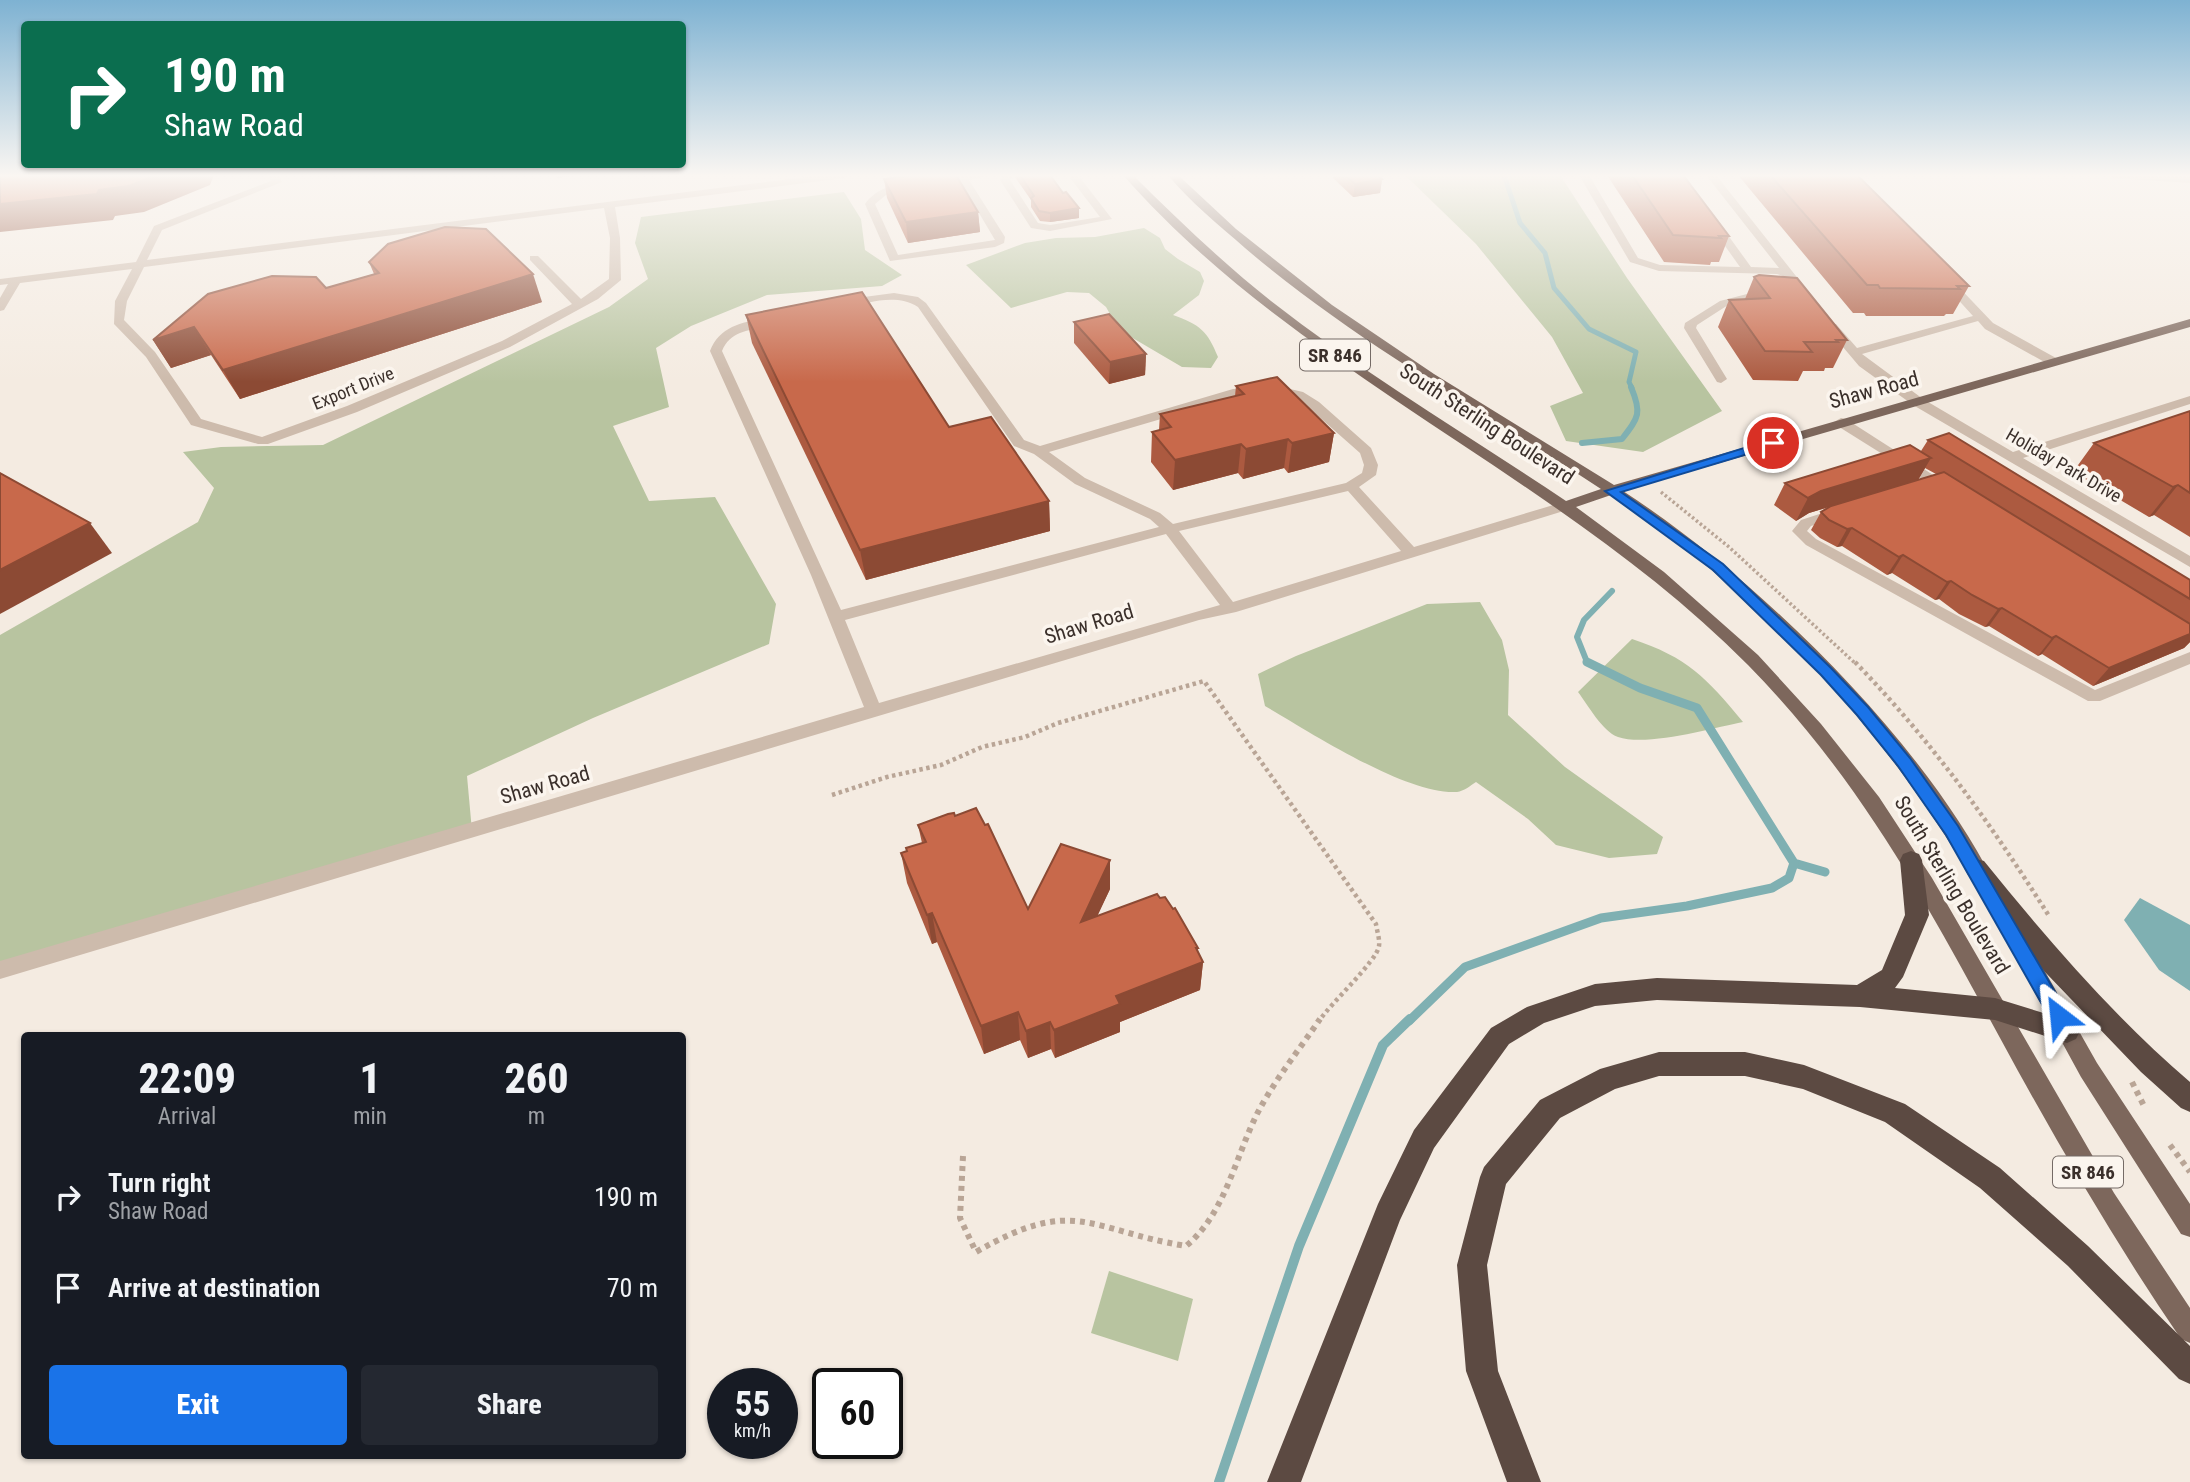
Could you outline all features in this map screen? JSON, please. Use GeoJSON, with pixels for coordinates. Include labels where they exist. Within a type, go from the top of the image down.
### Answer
{"type":"FeatureCollection","features":[{"type":"Feature","properties":{"kind":"highway"},"geometry":{"type":"LineString","coordinates":[[1860,996],[1891,977],[1917,915],[1911,859]]}},
{"type":"Feature","properties":{"kind":"highway"},"geometry":{"type":"LineString","coordinates":[[1976,868],[2054,965],[2150,1064],[2190,1099]]}},
{"type":"Feature","properties":{"kind":"highway"},"geometry":{"type":"LineString","coordinates":[[1284,1482],[1388,1214],[1424,1139],[1500,1036],[1536,1015],[1595,995],[1657,989],[1711,989],[1860,996],[1995,1009],[2067,1031]]}},
{"type":"Feature","properties":{"kind":"highway"},"geometry":{"type":"LineString","coordinates":[[1524,1482],[1482,1371],[1472,1265],[1494,1177],[1550,1109],[1609,1078],[1660,1064],[1696,1063],[1756,1067],[1804,1077],[1895,1113],[1990,1178],[2078,1256],[2190,1368]]}},
{"type":"Feature","properties":{"kind":"main road","name":"South Sterling Boulevard"},"geometry":{"type":"LineString","coordinates":[[1197,244],[1296,326],[1386,389],[1565,506],[1688,600],[1731,638],[1810,723],[1847,767],[1911,859],[2091,1177],[2155,1281],[2190,1330]]}},
{"type":"Feature","properties":{"kind":"main road","name":"South Sterling Boulevard"},"geometry":{"type":"LineString","coordinates":[[1249,244],[1332,309],[1428,376],[1612,491],[1718,567],[1826,671],[1904,762],[1940,812],[1976,868],[2089,1070],[2190,1226]]}},
{"type":"Feature","properties":{"kind":"main road","name":"Shaw Road"},"geometry":{"type":"LineString","coordinates":[[1565,506],[1842,422],[2190,323]]}},
{"type":"Feature","properties":{"kind":"street"},"geometry":{"type":"LineString","coordinates":[[138,264],[149,244]]}},
{"type":"Feature","properties":{"kind":"street"},"geometry":{"type":"LineString","coordinates":[[0,282],[296,244]]}},
{"type":"Feature","properties":{"kind":"street","name":"Export Drive"},"geometry":{"type":"LineString","coordinates":[[138,264],[121,301],[118,321],[151,355],[190,416],[197,422],[263,441],[352,409],[506,344],[580,305],[615,280],[615,244]]}},
{"type":"Feature","properties":{"kind":"street"},"geometry":{"type":"LineString","coordinates":[[888,244],[894,258],[991,244]]}},
{"type":"Feature","properties":{"kind":"street"},"geometry":{"type":"LineString","coordinates":[[1625,244],[1634,260],[1659,268],[1770,270],[1787,274]]}},
{"type":"Feature","properties":{"kind":"street"},"geometry":{"type":"LineString","coordinates":[[1729,244],[1748,270]]}},
{"type":"Feature","properties":{"kind":"street"},"geometry":{"type":"LineString","coordinates":[[1767,244],[1810,301]]}},
{"type":"Feature","properties":{"kind":"street"},"geometry":{"type":"LineString","coordinates":[[534,258],[580,305]]}},
{"type":"Feature","properties":{"kind":"street"},"geometry":{"type":"LineString","coordinates":[[1941,275],[2000,334],[2052,361]]}},
{"type":"Feature","properties":{"kind":"street"},"geometry":{"type":"LineString","coordinates":[[0,308],[17,279]]}},
{"type":"Feature","properties":{"kind":"street"},"geometry":{"type":"LineString","coordinates":[[1721,379],[1690,328],[1691,323],[1724,303],[1746,296],[1764,292],[1801,291]]}},
{"type":"Feature","properties":{"kind":"street"},"geometry":{"type":"LineString","coordinates":[[833,308],[886,297],[914,298],[1019,443],[1039,451],[1080,481],[1155,516],[1170,529],[1230,608]]}},
{"type":"Feature","properties":{"kind":"street"},"geometry":{"type":"LineString","coordinates":[[1853,353],[1981,317]]}},
{"type":"Feature","properties":{"kind":"street"},"geometry":{"type":"LineString","coordinates":[[780,318],[748,325],[728,333],[717,344],[716,351],[836,617],[874,711]]}},
{"type":"Feature","properties":{"kind":"street","name":"Holiday Park Drive"},"geometry":{"type":"LineString","coordinates":[[1827,322],[1853,353],[1918,402],[2190,562]]}},
{"type":"Feature","properties":{"kind":"street"},"geometry":{"type":"LineString","coordinates":[[836,617],[1170,529],[1351,486],[1369,475],[1371,465],[1366,451],[1314,405],[1287,391],[1262,389],[1238,392],[1039,451]]}},
{"type":"Feature","properties":{"kind":"street"},"geometry":{"type":"LineString","coordinates":[[2011,457],[2190,400]]}},
{"type":"Feature","properties":{"kind":"street"},"geometry":{"type":"LineString","coordinates":[[1842,422],[1928,484],[1958,496]]}},
{"type":"Feature","properties":{"kind":"street"},"geometry":{"type":"LineString","coordinates":[[1351,486],[1410,552]]}},
{"type":"Feature","properties":{"kind":"street","name":"Shaw Road"},"geometry":{"type":"LineString","coordinates":[[0,970],[1230,608],[1565,506]]}},
{"type":"Feature","properties":{"kind":"street"},"geometry":{"type":"LineString","coordinates":[[1855,507],[1807,523],[1799,531],[1811,542],[2094,697],[2190,657]]}},
{"type":"Feature","properties":{"kind":"path"},"geometry":{"type":"LineString","coordinates":[[832,794],[887,777],[941,765],[982,747],[1025,737],[1058,723],[1204,681],[1376,924],[1379,948],[1372,960],[1328,1007],[1258,1112],[1214,1212],[1202,1233],[1186,1245],[1166,1244],[1088,1222],[1063,1218],[1036,1222],[976,1252],[960,1218],[963,1156]]}},
{"type":"Feature","properties":{"kind":"green space"},"geometry":{"type":"Polygon","coordinates":[[[635,244],[864,244],[865,250],[902,275],[882,286],[767,295],[691,326],[656,348],[669,407],[613,426],[649,501],[715,497],[776,604],[769,644],[593,718],[467,776],[472,831],[0,970],[0,635],[198,522],[214,488],[183,452],[221,447],[323,445],[609,307],[648,279],[635,244]]]}},
{"type":"Feature","properties":{"kind":"green space"},"geometry":{"type":"Polygon","coordinates":[[[1022,244],[1163,244],[1178,259],[1200,272],[1204,281],[1199,295],[1173,315],[1190,322],[1206,334],[1218,357],[1211,368],[1182,367],[1119,330],[1106,307],[1089,293],[1067,292],[1011,308],[966,265],[1022,244]]]}},
{"type":"Feature","properties":{"kind":"green space"},"geometry":{"type":"Polygon","coordinates":[[[1476,244],[1605,244],[1722,411],[1643,452],[1566,441],[1550,406],[1583,393],[1552,337],[1476,244]]]}},
{"type":"Feature","properties":{"kind":"green space"},"geometry":{"type":"Polygon","coordinates":[[[1480,602],[1502,640],[1509,670],[1508,715],[1565,767],[1663,837],[1657,854],[1609,858],[1556,845],[1528,819],[1476,782],[1457,792],[1436,790],[1412,783],[1359,760],[1265,706],[1258,674],[1427,604],[1480,602]]]}},
{"type":"Feature","properties":{"kind":"green space"},"geometry":{"type":"Polygon","coordinates":[[[1632,639],[1667,653],[1695,671],[1743,722],[1645,740],[1612,734],[1601,724],[1578,692],[1632,639]]]}},
{"type":"Feature","properties":{"kind":"green space"},"geometry":{"type":"Polygon","coordinates":[[[1109,1271],[1193,1299],[1178,1361],[1091,1333],[1109,1271]]]}},
{"type":"Feature","properties":{"kind":"water"},"geometry":{"type":"Polygon","coordinates":[[[2140,898],[2190,925],[2190,991],[2159,970],[2124,920],[2140,898]]]}},
{"type":"Feature","properties":{"kind":"building"},"geometry":{"type":"Polygon","coordinates":[[[388,244],[502,244],[533,274],[223,370],[194,327],[153,340],[208,294],[272,276],[316,277],[326,288],[379,273],[369,262],[388,244]]]}},
{"type":"Feature","properties":{"kind":"building"},"geometry":{"type":"Polygon","coordinates":[[[1831,244],[1927,244],[1969,286],[1957,286],[1960,289],[1880,288],[1878,285],[1867,285],[1831,244]]]}},
{"type":"Feature","properties":{"kind":"building"},"geometry":{"type":"Polygon","coordinates":[[[1759,275],[1797,278],[1847,340],[1804,342],[1812,352],[1765,351],[1729,300],[1770,298],[1754,277],[1759,275]]]}},
{"type":"Feature","properties":{"kind":"building"},"geometry":{"type":"Polygon","coordinates":[[[862,292],[949,427],[991,417],[1049,501],[860,550],[746,315],[862,292]]]}},
{"type":"Feature","properties":{"kind":"building"},"geometry":{"type":"Polygon","coordinates":[[[1109,314],[1146,354],[1110,362],[1074,322],[1109,314]]]}},
{"type":"Feature","properties":{"kind":"building"},"geometry":{"type":"Polygon","coordinates":[[[1277,377],[1334,433],[1292,443],[1288,439],[1246,449],[1241,444],[1175,460],[1152,432],[1171,427],[1160,414],[1244,394],[1236,386],[1277,377]]]}},
{"type":"Feature","properties":{"kind":"building"},"geometry":{"type":"Polygon","coordinates":[[[2190,411],[2190,493],[2178,485],[2173,487],[2094,443],[2190,411]]]}},
{"type":"Feature","properties":{"kind":"building"},"geometry":{"type":"Polygon","coordinates":[[[1949,433],[2190,580],[2190,599],[1928,440],[1949,433]]]}},
{"type":"Feature","properties":{"kind":"building"},"geometry":{"type":"Polygon","coordinates":[[[1910,445],[1931,458],[1821,491],[1808,498],[1785,483],[1910,445]]]}},
{"type":"Feature","properties":{"kind":"building"},"geometry":{"type":"Polygon","coordinates":[[[1944,472],[2190,624],[2190,634],[2109,668],[2056,636],[2052,638],[2002,608],[1998,609],[1951,581],[1947,582],[1903,555],[1899,557],[1852,528],[1847,529],[1829,520],[1821,512],[1831,506],[1944,472]]]}},
{"type":"Feature","properties":{"kind":"building"},"geometry":{"type":"Polygon","coordinates":[[[0,473],[90,523],[0,570],[0,473]]]}},
{"type":"Feature","properties":{"kind":"building"},"geometry":{"type":"Polygon","coordinates":[[[976,808],[985,825],[988,824],[1028,909],[1061,844],[1110,860],[1081,922],[1157,894],[1160,898],[1165,897],[1173,909],[1175,908],[1203,962],[1116,996],[1120,1004],[1054,1030],[1050,1022],[1026,1031],[1018,1012],[981,1026],[932,913],[927,915],[901,853],[907,851],[906,848],[926,842],[918,825],[948,814],[954,813],[955,816],[976,808]]]}},
{"type":"Feature","properties":{"kind":"waterway"},"geometry":{"type":"LineString","coordinates":[[1538,244],[1545,253],[1554,288],[1589,329],[1636,352],[1629,382],[1632,388]]}},
{"type":"Feature","properties":{"kind":"waterway"},"geometry":{"type":"LineString","coordinates":[[1582,443],[1622,439],[1637,414],[1637,403],[1631,387]]}},
{"type":"Feature","properties":{"kind":"waterway"},"geometry":{"type":"LineString","coordinates":[[1587,662],[1577,637],[1584,620],[1612,591]]}},
{"type":"Feature","properties":{"kind":"waterway"},"geometry":{"type":"LineString","coordinates":[[1587,662],[1640,688],[1697,708],[1794,863]]}},
{"type":"Feature","properties":{"kind":"waterway"},"geometry":{"type":"LineString","coordinates":[[1587,662],[1591,664]]}},
{"type":"Feature","properties":{"kind":"waterway"},"geometry":{"type":"LineString","coordinates":[[1409,1021],[1465,967],[1601,918],[1687,906],[1772,888],[1789,878],[1794,863]]}},
{"type":"Feature","properties":{"kind":"waterway"},"geometry":{"type":"LineString","coordinates":[[1794,863],[1825,872]]}},
{"type":"Feature","properties":{"kind":"waterway"},"geometry":{"type":"LineString","coordinates":[[1219,1482],[1299,1246],[1383,1045],[1410,1019]]}},
{"type":"Feature","properties":{"kind":"route"},"geometry":{"type":"LineString","coordinates":[[1773,443],[1612,491],[1718,567],[1826,671],[1863,711],[1940,812],[1976,868],[2059,1016]]}}]}
